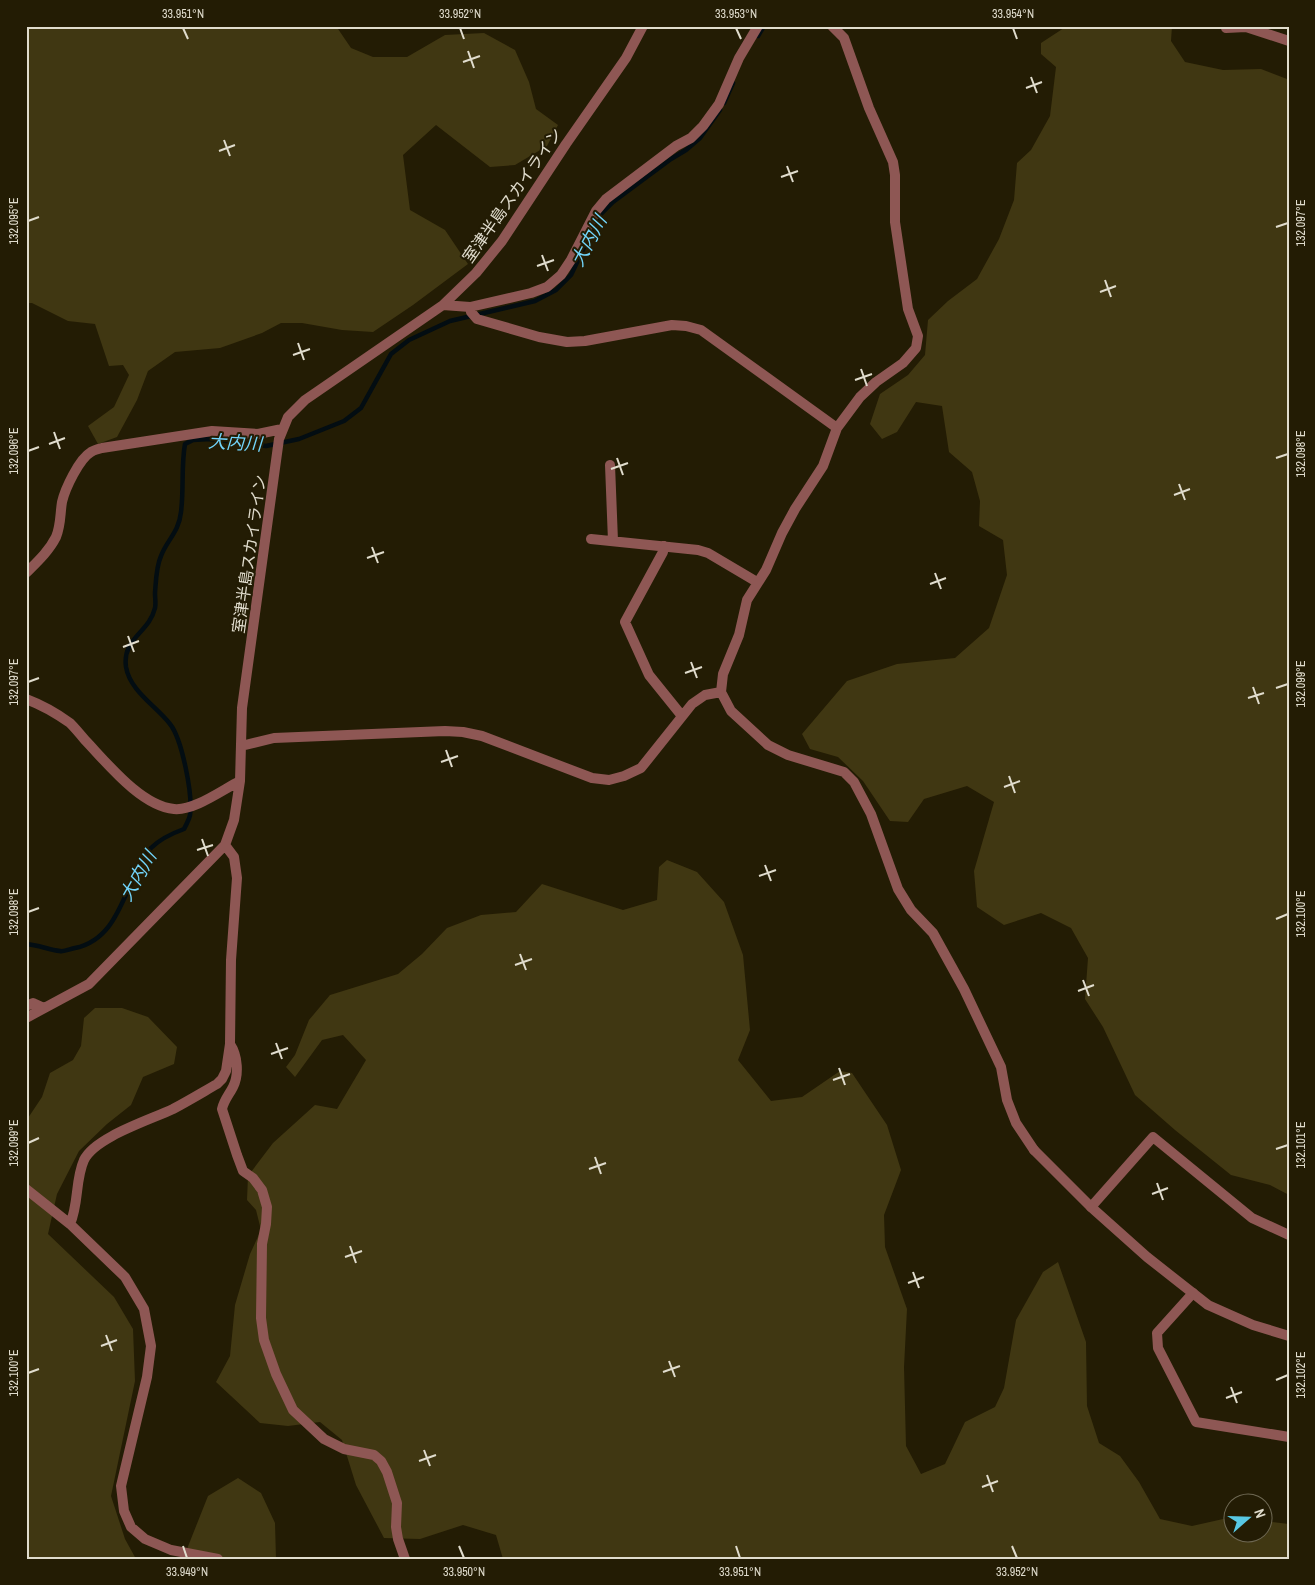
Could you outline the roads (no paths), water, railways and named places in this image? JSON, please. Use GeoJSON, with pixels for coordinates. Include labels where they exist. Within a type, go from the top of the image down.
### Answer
{"type":"FeatureCollection","features":[{"type":"Feature","properties":{"kind":"street","name":"室津半島スカイライン"},"geometry":{"type":"LineString","coordinates":[[26,1018],[89,984],[225,845],[234,820],[240,781],[242,708],[279,439],[288,417],[305,400],[443,305],[476,274],[502,241],[626,58],[643,26]]}},
{"type":"Feature","properties":{"kind":"street"},"geometry":{"type":"LineString","coordinates":[[472,312],[547,287],[561,275],[571,260],[596,211],[606,199],[676,146],[691,138],[703,126],[719,104],[738,58],[758,26]]}},
{"type":"Feature","properties":{"kind":"street"},"geometry":{"type":"LineString","coordinates":[[832,26],[844,38],[869,108],[893,162],[895,175],[895,222],[908,309],[918,336],[916,348],[903,364],[876,382],[860,397],[837,428],[823,466],[795,509],[766,570],[747,600],[739,635],[723,674],[721,692],[731,711],[768,745],[788,755],[844,772],[854,782],[871,814],[898,890],[911,910],[933,933],[964,989],[1001,1067],[1006,1100],[1016,1123],[1034,1150],[1091,1207],[1147,1257],[1208,1305],[1253,1325],[1289,1336]]}},
{"type":"Feature","properties":{"kind":"street"},"geometry":{"type":"LineString","coordinates":[[1226,28],[1252,28],[1289,41]]}},
{"type":"Feature","properties":{"kind":"street"},"geometry":{"type":"LineString","coordinates":[[443,305],[472,312],[539,337],[567,342],[585,342],[672,325],[701,330],[837,428]]}},
{"type":"Feature","properties":{"kind":"street"},"geometry":{"type":"LineString","coordinates":[[26,573],[47,551],[56,537],[60,525],[62,501],[71,479],[84,458],[91,452],[111,446],[212,431],[258,434],[282,429]]}},
{"type":"Feature","properties":{"kind":"street"},"geometry":{"type":"LineString","coordinates":[[610,465],[613,541]]}},
{"type":"Feature","properties":{"kind":"street"},"geometry":{"type":"LineString","coordinates":[[591,538],[708,553],[757,582]]}},
{"type":"Feature","properties":{"kind":"street"},"geometry":{"type":"LineString","coordinates":[[664,546],[663,552],[625,622],[649,675],[682,716]]}},
{"type":"Feature","properties":{"kind":"street"},"geometry":{"type":"LineString","coordinates":[[241,746],[274,738],[445,731],[463,732],[482,736],[592,778],[609,780],[624,776],[641,768],[692,704],[705,695],[721,692]]}},
{"type":"Feature","properties":{"kind":"street"},"geometry":{"type":"LineString","coordinates":[[26,699],[43,706],[71,724],[134,790],[150,801],[174,809],[197,805],[240,781]]}},
{"type":"Feature","properties":{"kind":"street"},"geometry":{"type":"LineString","coordinates":[[70,1224],[73,1216],[76,1189],[84,1160],[91,1149],[113,1136],[175,1108],[217,1084],[226,1071],[230,1044],[231,960],[237,878],[234,857],[225,845]]}},
{"type":"Feature","properties":{"kind":"street"},"geometry":{"type":"LineString","coordinates":[[26,1006],[32,1002],[44,1008]]}},
{"type":"Feature","properties":{"kind":"street"},"geometry":{"type":"LineString","coordinates":[[230,1044],[236,1057],[236,1079],[223,1102],[222,1109],[243,1170],[253,1178],[262,1190],[267,1207],[262,1244],[261,1318],[264,1340],[276,1374],[293,1410],[306,1424],[324,1439],[344,1449],[374,1455],[381,1461],[387,1472],[397,1503],[396,1527],[405,1559]]}},
{"type":"Feature","properties":{"kind":"street"},"geometry":{"type":"LineString","coordinates":[[1091,1207],[1153,1137],[1252,1218],[1289,1235]]}},
{"type":"Feature","properties":{"kind":"street"},"geometry":{"type":"LineString","coordinates":[[26,1188],[70,1224],[125,1277],[144,1310],[151,1346],[147,1377],[122,1486],[124,1511],[132,1527],[146,1539],[171,1550],[218,1559]]}},
{"type":"Feature","properties":{"kind":"street"},"geometry":{"type":"LineString","coordinates":[[1193,1293],[1157,1332],[1158,1348],[1196,1422],[1289,1437]]}},
{"type":"Feature","properties":{"kind":"waterway","name":"大内川"},"geometry":{"type":"LineString","coordinates":[[758,36],[764,26]]}},
{"type":"Feature","properties":{"kind":"waterway","name":"大内川"},"geometry":{"type":"LineString","coordinates":[[724,103],[733,83]]}},
{"type":"Feature","properties":{"kind":"waterway","name":"大内川"},"geometry":{"type":"LineString","coordinates":[[26,944],[63,951],[91,942],[103,933],[121,906],[134,875],[151,848],[158,842],[184,829],[190,817],[190,794],[179,742],[170,724],[133,684],[128,676],[126,667],[128,649],[152,617],[155,606],[159,560],[180,519],[185,444],[193,440],[210,439],[266,446],[299,439],[344,421],[361,408],[391,354],[409,340],[450,321],[535,301],[556,290],[571,275],[599,216],[613,202],[700,138],[720,110]]}}]}
